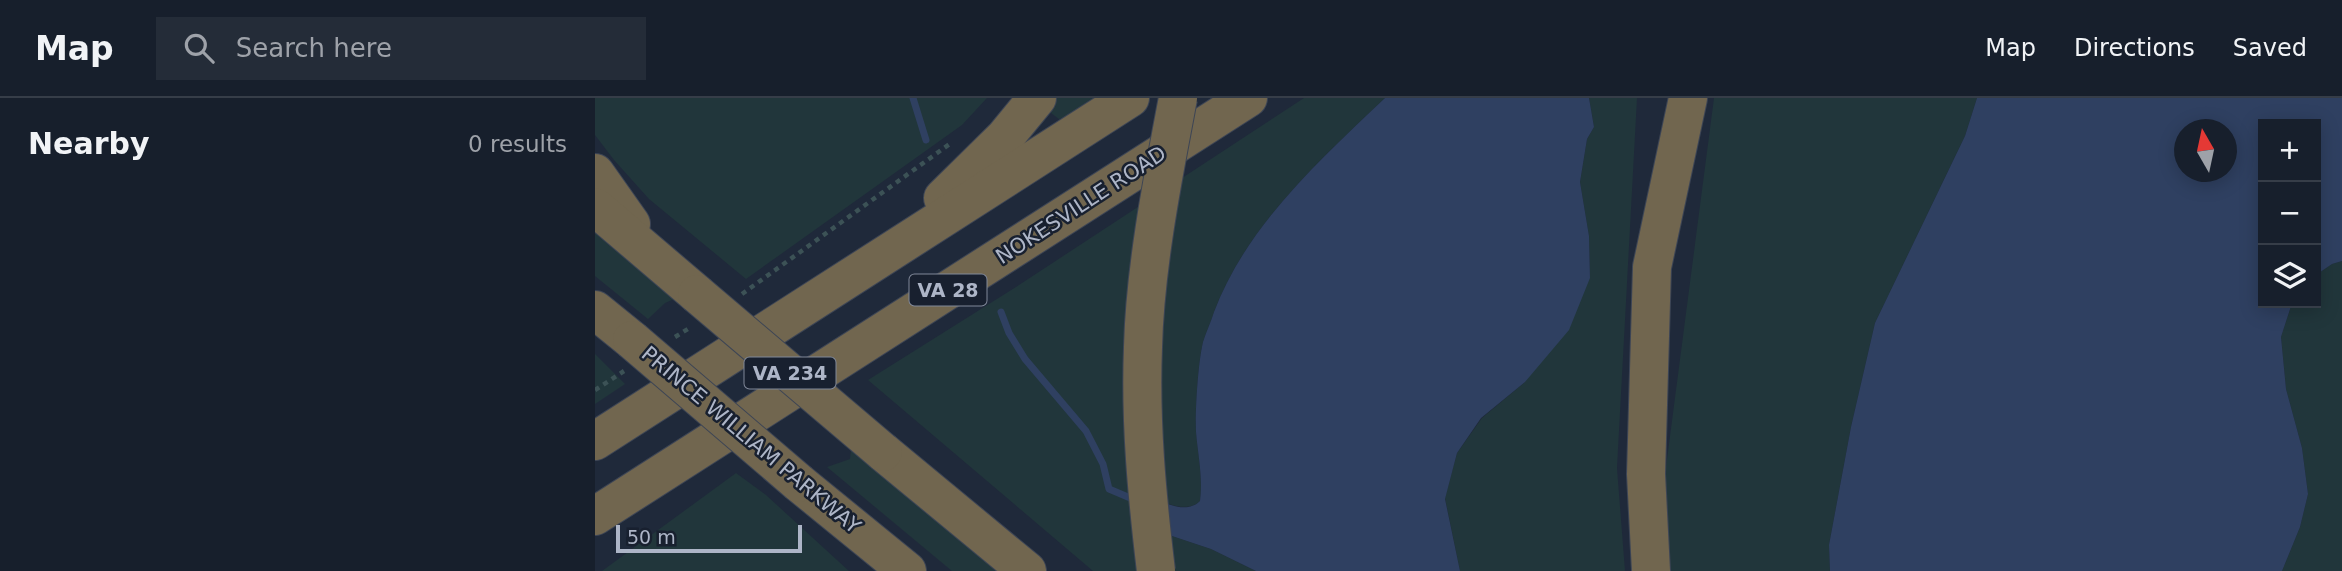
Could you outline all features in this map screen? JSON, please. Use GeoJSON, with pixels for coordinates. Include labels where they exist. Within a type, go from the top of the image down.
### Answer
{"type":"FeatureCollection","features":[{"type":"Feature","properties":{"kind":"highway"},"geometry":{"type":"LineString","coordinates":[[872,264],[966,177],[1005,137],[1037,98]]}},
{"type":"Feature","properties":{"kind":"highway","name":"VA 28"},"geometry":{"type":"LineString","coordinates":[[595,441],[1130,98]]}},
{"type":"Feature","properties":{"kind":"highway"},"geometry":{"type":"LineString","coordinates":[[1156,571],[1145,474],[1143,345],[1150,271],[1178,98]]}},
{"type":"Feature","properties":{"kind":"highway","name":"NOKESVILLE ROAD"},"geometry":{"type":"LineString","coordinates":[[595,516],[1248,98]]}},
{"type":"Feature","properties":{"kind":"highway"},"geometry":{"type":"LineString","coordinates":[[1651,571],[1646,474],[1652,267],[1662,98]]}},
{"type":"Feature","properties":{"kind":"highway"},"geometry":{"type":"LineString","coordinates":[[1652,267],[1688,98]]}},
{"type":"Feature","properties":{"kind":"highway"},"geometry":{"type":"LineString","coordinates":[[595,173],[650,252]]}},
{"type":"Feature","properties":{"kind":"highway","name":"VA 234"},"geometry":{"type":"LineString","coordinates":[[595,207],[650,252],[700,307],[883,452],[1027,571]]}},
{"type":"Feature","properties":{"kind":"highway","name":"PRINCE WILLIAM PARKWAY"},"geometry":{"type":"LineString","coordinates":[[595,310],[907,571]]}},
{"type":"Feature","properties":{"kind":"highway"},"geometry":{"type":"LineString","coordinates":[[595,529],[648,482]]}},
{"type":"Feature","properties":{"kind":"highway"},"geometry":{"type":"LineString","coordinates":[[799,483],[873,571]]}},
{"type":"Feature","properties":{"kind":"path"},"geometry":{"type":"LineString","coordinates":[[735,298],[960,137]]}},
{"type":"Feature","properties":{"kind":"path"},"geometry":{"type":"LineString","coordinates":[[595,390],[642,350],[700,307]]}},
{"type":"Feature","properties":{"kind":"green space"},"geometry":{"type":"Polygon","coordinates":[[[595,98],[987,98],[962,125],[746,279],[649,199],[614,160],[595,135],[595,98]]]}},
{"type":"Feature","properties":{"kind":"green space"},"geometry":{"type":"Polygon","coordinates":[[[1056,98],[1093,98],[1059,119],[1051,113],[1056,98]]]}},
{"type":"Feature","properties":{"kind":"green space"},"geometry":{"type":"Polygon","coordinates":[[[1304,98],[1385,98],[1287,196],[1245,251],[1228,280],[1204,338],[1200,362],[1196,432],[1201,475],[1200,501],[1185,507],[1177,506],[1135,489],[1169,535],[1211,549],[1256,571],[1093,571],[868,380],[1019,285],[1304,98]]]}},
{"type":"Feature","properties":{"kind":"green space"},"geometry":{"type":"Polygon","coordinates":[[[1589,98],[1637,98],[1617,468],[1625,571],[1460,571],[1445,498],[1457,453],[1482,418],[1525,382],[1590,278],[1589,236],[1580,182],[1587,139],[1594,127],[1589,98]]]}},
{"type":"Feature","properties":{"kind":"green space"},"geometry":{"type":"Polygon","coordinates":[[[1714,98],[1977,98],[1965,136],[1875,323],[1851,427],[1829,545],[1830,571],[1664,571],[1663,490],[1714,98]]]}},
{"type":"Feature","properties":{"kind":"green space"},"geometry":{"type":"Polygon","coordinates":[[[595,233],[674,299],[665,303],[648,319],[595,276],[595,233]]]}},
{"type":"Feature","properties":{"kind":"green space"},"geometry":{"type":"Polygon","coordinates":[[[2342,261],[2342,571],[2282,571],[2300,527],[2308,494],[2302,448],[2286,389],[2281,337],[2290,308],[2321,308],[2321,272],[2342,261]]]}},
{"type":"Feature","properties":{"kind":"green space"},"geometry":{"type":"Polygon","coordinates":[[[595,354],[625,384],[595,404],[595,354]]]}},
{"type":"Feature","properties":{"kind":"green space"},"geometry":{"type":"Polygon","coordinates":[[[851,449],[1003,571],[952,571],[827,467],[850,459],[851,449]]]}},
{"type":"Feature","properties":{"kind":"green space"},"geometry":{"type":"Polygon","coordinates":[[[736,473],[766,495],[849,571],[602,571],[736,473]]]}},
{"type":"Feature","properties":{"kind":"water"},"geometry":{"type":"Polygon","coordinates":[[[1385,98],[1589,98],[1594,127],[1587,139],[1580,182],[1589,236],[1590,278],[1569,330],[1525,382],[1481,418],[1457,453],[1445,499],[1460,571],[1256,571],[1211,549],[1169,535],[1134,488],[1176,506],[1193,506],[1200,501],[1201,475],[1196,423],[1200,362],[1204,338],[1228,280],[1245,251],[1287,196],[1385,98]]]}},
{"type":"Feature","properties":{"kind":"water"},"geometry":{"type":"Polygon","coordinates":[[[1977,98],[2342,98],[2342,261],[2321,272],[2321,119],[2258,119],[2258,308],[2290,308],[2281,337],[2286,389],[2302,448],[2308,494],[2300,527],[2282,571],[1830,571],[1829,545],[1851,427],[1875,323],[1965,136],[1977,98]]]}},
{"type":"Feature","properties":{"kind":"waterway"},"geometry":{"type":"LineString","coordinates":[[913,98],[926,140]]}},
{"type":"Feature","properties":{"kind":"waterway"},"geometry":{"type":"LineString","coordinates":[[1001,312],[1009,333],[1025,359],[1086,431],[1103,464],[1109,489],[1135,500]]}}]}
